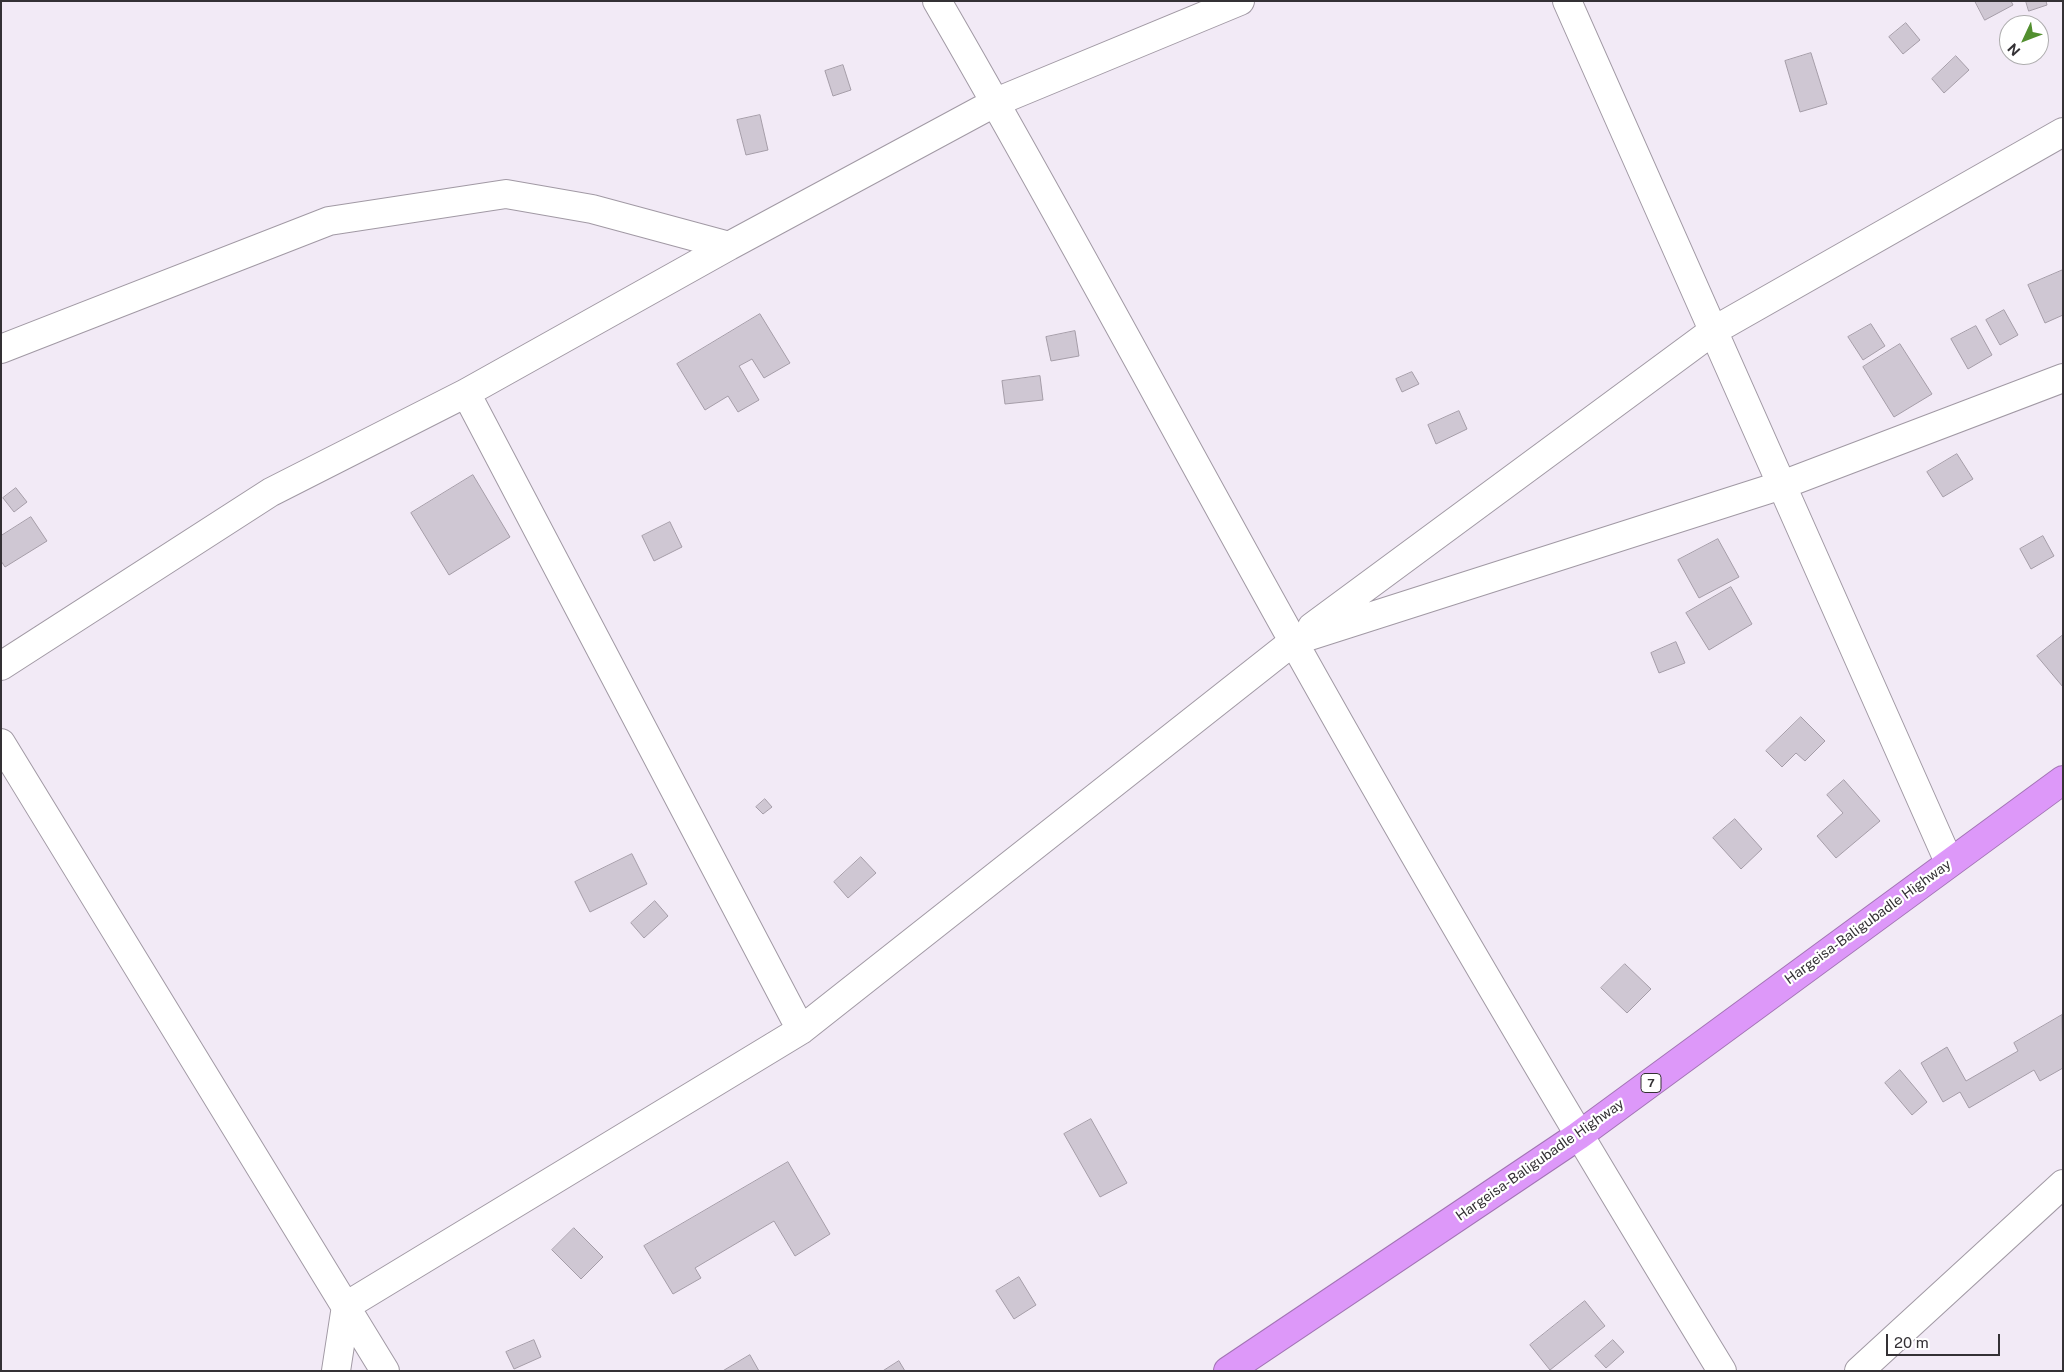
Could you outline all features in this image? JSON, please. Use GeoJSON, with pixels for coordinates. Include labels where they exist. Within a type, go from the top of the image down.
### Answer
{"type":"FeatureCollection","features":[{"type":"Feature","properties":{"kind":"highway","name":"Hargeisa-Baligubadle Highway"},"geometry":{"type":"LineString","coordinates":[[1228,1371],[1578,1136],[2063,780]]}},
{"type":"Feature","properties":{"kind":"street"},"geometry":{"type":"LineString","coordinates":[[936,1],[996,102],[1294,641],[1578,1136],[1722,1371]]}},
{"type":"Feature","properties":{"kind":"street"},"geometry":{"type":"LineString","coordinates":[[1,666],[271,492],[466,392],[729,246],[996,102],[1240,1]]}},
{"type":"Feature","properties":{"kind":"street"},"geometry":{"type":"LineString","coordinates":[[1567,1],[1949,862]]}},
{"type":"Feature","properties":{"kind":"street"},"geometry":{"type":"LineString","coordinates":[[346,1306],[801,1030],[1294,641],[1713,331],[2063,132]]}},
{"type":"Feature","properties":{"kind":"street"},"geometry":{"type":"LineString","coordinates":[[1,349],[329,221],[506,194],[592,209],[729,246]]}},
{"type":"Feature","properties":{"kind":"street"},"geometry":{"type":"LineString","coordinates":[[1294,641],[1782,485],[2063,378]]}},
{"type":"Feature","properties":{"kind":"street"},"geometry":{"type":"LineString","coordinates":[[466,392],[801,1030]]}},
{"type":"Feature","properties":{"kind":"street"},"geometry":{"type":"LineString","coordinates":[[1,743],[385,1371]]}},
{"type":"Feature","properties":{"kind":"street"},"geometry":{"type":"LineString","coordinates":[[1859,1371],[2063,1184]]}},
{"type":"Feature","properties":{"kind":"street"},"geometry":{"type":"LineString","coordinates":[[336,1371],[346,1306]]}},
{"type":"Feature","properties":{"kind":"building"},"geometry":{"type":"Polygon","coordinates":[[[1975,1],[2011,1],[2013,5],[1985,20],[1975,1]]]}},
{"type":"Feature","properties":{"kind":"building"},"geometry":{"type":"Polygon","coordinates":[[[2026,1],[2046,1],[2047,5],[2029,11],[2026,1]]]}},
{"type":"Feature","properties":{"kind":"building"},"geometry":{"type":"Polygon","coordinates":[[[1906,23],[1920,40],[1903,54],[1889,37],[1906,23]]]}},
{"type":"Feature","properties":{"kind":"building"},"geometry":{"type":"Polygon","coordinates":[[[1811,53],[1827,104],[1800,112],[1785,61],[1811,53]]]}},
{"type":"Feature","properties":{"kind":"building"},"geometry":{"type":"Polygon","coordinates":[[[1956,56],[1969,70],[1944,93],[1932,79],[1956,56]]]}},
{"type":"Feature","properties":{"kind":"building"},"geometry":{"type":"Polygon","coordinates":[[[843,65],[851,90],[833,96],[825,71],[843,65]]]}},
{"type":"Feature","properties":{"kind":"building"},"geometry":{"type":"Polygon","coordinates":[[[760,115],[768,150],[746,155],[737,120],[760,115]]]}},
{"type":"Feature","properties":{"kind":"building"},"geometry":{"type":"Polygon","coordinates":[[[2063,270],[2063,315],[2045,323],[2028,285],[2063,270]]]}},
{"type":"Feature","properties":{"kind":"building"},"geometry":{"type":"Polygon","coordinates":[[[2004,310],[2018,335],[2000,345],[1986,320],[2004,310]]]}},
{"type":"Feature","properties":{"kind":"building"},"geometry":{"type":"Polygon","coordinates":[[[760,314],[790,363],[764,378],[752,359],[739,366],[759,400],[738,412],[728,396],[705,410],[677,364],[760,314]]]}},
{"type":"Feature","properties":{"kind":"building"},"geometry":{"type":"Polygon","coordinates":[[[1871,324],[1885,346],[1863,360],[1848,337],[1871,324]]]}},
{"type":"Feature","properties":{"kind":"building"},"geometry":{"type":"Polygon","coordinates":[[[1976,326],[1992,355],[1968,369],[1951,339],[1976,326]]]}},
{"type":"Feature","properties":{"kind":"building"},"geometry":{"type":"Polygon","coordinates":[[[1075,331],[1079,356],[1051,361],[1046,337],[1075,331]]]}},
{"type":"Feature","properties":{"kind":"building"},"geometry":{"type":"Polygon","coordinates":[[[1900,344],[1932,394],[1894,417],[1863,367],[1900,344]]]}},
{"type":"Feature","properties":{"kind":"building"},"geometry":{"type":"Polygon","coordinates":[[[1412,372],[1419,384],[1402,392],[1396,379],[1412,372]]]}},
{"type":"Feature","properties":{"kind":"building"},"geometry":{"type":"Polygon","coordinates":[[[1040,376],[1043,400],[1005,404],[1002,381],[1040,376]]]}},
{"type":"Feature","properties":{"kind":"building"},"geometry":{"type":"Polygon","coordinates":[[[1459,411],[1467,429],[1436,444],[1428,425],[1459,411]]]}},
{"type":"Feature","properties":{"kind":"building"},"geometry":{"type":"Polygon","coordinates":[[[1957,454],[1973,479],[1943,497],[1927,472],[1957,454]]]}},
{"type":"Feature","properties":{"kind":"building"},"geometry":{"type":"Polygon","coordinates":[[[473,475],[510,537],[449,575],[411,513],[473,475]]]}},
{"type":"Feature","properties":{"kind":"building"},"geometry":{"type":"Polygon","coordinates":[[[16,488],[27,502],[14,512],[3,498],[16,488]]]}},
{"type":"Feature","properties":{"kind":"building"},"geometry":{"type":"Polygon","coordinates":[[[31,517],[47,541],[5,567],[1,561],[1,536],[31,517]]]}},
{"type":"Feature","properties":{"kind":"building"},"geometry":{"type":"Polygon","coordinates":[[[670,522],[682,547],[654,561],[642,536],[670,522]]]}},
{"type":"Feature","properties":{"kind":"building"},"geometry":{"type":"Polygon","coordinates":[[[2043,536],[2054,556],[2031,569],[2020,549],[2043,536]]]}},
{"type":"Feature","properties":{"kind":"building"},"geometry":{"type":"Polygon","coordinates":[[[1718,539],[1739,577],[1699,598],[1678,560],[1718,539]]]}},
{"type":"Feature","properties":{"kind":"building"},"geometry":{"type":"Polygon","coordinates":[[[1731,587],[1752,624],[1709,650],[1686,613],[1731,587]]]}},
{"type":"Feature","properties":{"kind":"building"},"geometry":{"type":"Polygon","coordinates":[[[2063,635],[2063,687],[2037,656],[2063,635]]]}},
{"type":"Feature","properties":{"kind":"building"},"geometry":{"type":"Polygon","coordinates":[[[1676,642],[1685,663],[1659,673],[1651,653],[1676,642]]]}},
{"type":"Feature","properties":{"kind":"building"},"geometry":{"type":"Polygon","coordinates":[[[1801,717],[1825,741],[1805,761],[1796,753],[1782,767],[1766,751],[1801,717]]]}},
{"type":"Feature","properties":{"kind":"building"},"geometry":{"type":"Polygon","coordinates":[[[1844,780],[1880,821],[1836,858],[1817,836],[1843,813],[1827,795],[1844,780]]]}},
{"type":"Feature","properties":{"kind":"building"},"geometry":{"type":"Polygon","coordinates":[[[765,799],[772,807],[763,814],[756,807],[765,799]]]}},
{"type":"Feature","properties":{"kind":"building"},"geometry":{"type":"Polygon","coordinates":[[[1735,819],[1762,849],[1741,869],[1713,838],[1735,819]]]}},
{"type":"Feature","properties":{"kind":"building"},"geometry":{"type":"Polygon","coordinates":[[[632,854],[647,884],[590,912],[575,882],[632,854]]]}},
{"type":"Feature","properties":{"kind":"building"},"geometry":{"type":"Polygon","coordinates":[[[861,857],[876,873],[848,898],[834,882],[861,857]]]}},
{"type":"Feature","properties":{"kind":"building"},"geometry":{"type":"Polygon","coordinates":[[[655,901],[668,916],[644,938],[631,923],[655,901]]]}},
{"type":"Feature","properties":{"kind":"building"},"geometry":{"type":"Polygon","coordinates":[[[1625,964],[1651,989],[1627,1013],[1601,988],[1625,964]]]}},
{"type":"Feature","properties":{"kind":"building"},"geometry":{"type":"Polygon","coordinates":[[[2062,1015],[2063,1068],[2040,1081],[2034,1070],[1969,1108],[1960,1092],[1943,1102],[1921,1063],[1947,1047],[1966,1081],[2018,1051],[2014,1043],[2062,1015]]]}},
{"type":"Feature","properties":{"kind":"building"},"geometry":{"type":"Polygon","coordinates":[[[1900,1070],[1927,1102],[1912,1115],[1885,1083],[1900,1070]]]}},
{"type":"Feature","properties":{"kind":"building"},"geometry":{"type":"Polygon","coordinates":[[[1091,1119],[1127,1183],[1100,1197],[1064,1134],[1091,1119]]]}},
{"type":"Feature","properties":{"kind":"building"},"geometry":{"type":"Polygon","coordinates":[[[788,1162],[830,1234],[795,1256],[774,1221],[695,1268],[701,1278],[673,1294],[644,1246],[788,1162]]]}},
{"type":"Feature","properties":{"kind":"building"},"geometry":{"type":"Polygon","coordinates":[[[574,1228],[603,1257],[581,1279],[552,1250],[574,1228]]]}},
{"type":"Feature","properties":{"kind":"building"},"geometry":{"type":"Polygon","coordinates":[[[1019,1277],[1036,1305],[1014,1319],[996,1291],[1019,1277]]]}},
{"type":"Feature","properties":{"kind":"building"},"geometry":{"type":"Polygon","coordinates":[[[1585,1301],[1605,1326],[1550,1370],[1530,1345],[1585,1301]]]}},
{"type":"Feature","properties":{"kind":"building"},"geometry":{"type":"Polygon","coordinates":[[[534,1340],[541,1357],[514,1369],[506,1352],[534,1340]]]}},
{"type":"Feature","properties":{"kind":"building"},"geometry":{"type":"Polygon","coordinates":[[[1613,1340],[1624,1352],[1606,1368],[1595,1356],[1613,1340]]]}},
{"type":"Feature","properties":{"kind":"building"},"geometry":{"type":"Polygon","coordinates":[[[750,1355],[759,1371],[723,1371],[750,1355]]]}},
{"type":"Feature","properties":{"kind":"building"},"geometry":{"type":"Polygon","coordinates":[[[899,1361],[905,1371],[883,1371],[899,1361]]]}}]}
